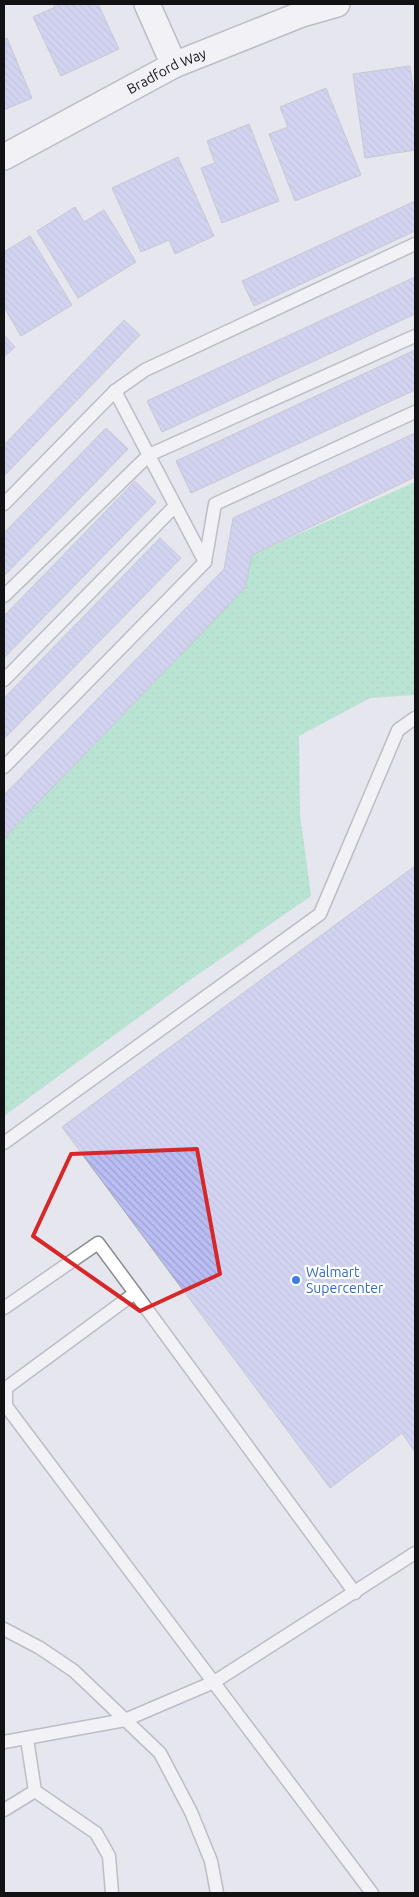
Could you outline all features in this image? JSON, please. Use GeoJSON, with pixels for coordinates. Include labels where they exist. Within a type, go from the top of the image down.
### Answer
{"type":"FeatureCollection","features":[{"type":"Feature","properties":{"kind":"street"},"geometry":{"type":"LineString","coordinates":[[147,4],[174,65]]}},
{"type":"Feature","properties":{"kind":"street","name":"Bradford Way"},"geometry":{"type":"LineString","coordinates":[[4,157],[174,65],[302,14],[337,4]]}},
{"type":"Feature","properties":{"kind":"lane"},"geometry":{"type":"LineString","coordinates":[[4,504],[115,391],[145,370],[415,244]]}},
{"type":"Feature","properties":{"kind":"lane"},"geometry":{"type":"LineString","coordinates":[[4,596],[149,455],[415,336]]}},
{"type":"Feature","properties":{"kind":"lane"},"geometry":{"type":"LineString","coordinates":[[115,391],[205,562]]}},
{"type":"Feature","properties":{"kind":"lane"},"geometry":{"type":"LineString","coordinates":[[4,767],[205,562],[215,504],[415,412]]}},
{"type":"Feature","properties":{"kind":"lane"},"geometry":{"type":"LineString","coordinates":[[4,680],[175,506]]}},
{"type":"Feature","properties":{"kind":"lane"},"geometry":{"type":"LineString","coordinates":[[4,1143],[320,914],[398,730],[415,718]]}},
{"type":"Feature","properties":{"kind":"lane"},"geometry":{"type":"LineString","coordinates":[[4,1308],[98,1243],[355,1593]]}},
{"type":"Feature","properties":{"kind":"lane"},"geometry":{"type":"LineString","coordinates":[[135,1293],[6,1388],[6,1406],[372,1893]]}},
{"type":"Feature","properties":{"kind":"lane"},"geometry":{"type":"LineString","coordinates":[[4,1742],[125,1720],[214,1682],[415,1553]]}},
{"type":"Feature","properties":{"kind":"lane"},"geometry":{"type":"LineString","coordinates":[[4,1629],[40,1648],[74,1671],[160,1753],[191,1812],[211,1860],[217,1893]]}},
{"type":"Feature","properties":{"kind":"lane"},"geometry":{"type":"LineString","coordinates":[[27,1739],[35,1791],[96,1833],[109,1856],[112,1893]]}},
{"type":"Feature","properties":{"kind":"lane"},"geometry":{"type":"LineString","coordinates":[[5,1810],[35,1791]]}},
{"type":"Feature","properties":{"kind":"highlighted area"},"geometry":{"type":"Polygon","coordinates":[[[197,1149],[220,1274],[140,1311],[33,1236],[71,1154],[197,1149]]]}},
{"type":"Feature","properties":{"kind":"green space"},"geometry":{"type":"Polygon","coordinates":[[[415,482],[415,695],[370,698],[299,736],[300,814],[311,896],[180,987],[4,1116],[4,838],[245,588],[252,555],[415,482]]]}},
{"type":"Feature","properties":{"kind":"building"},"geometry":{"type":"Polygon","coordinates":[[[53,4],[98,4],[119,49],[61,76],[33,17],[55,7],[53,4]]]}},
{"type":"Feature","properties":{"kind":"building"},"geometry":{"type":"Polygon","coordinates":[[[7,38],[32,98],[4,110],[4,39],[7,38]]]}},
{"type":"Feature","properties":{"kind":"building"},"geometry":{"type":"Polygon","coordinates":[[[410,66],[415,102],[415,150],[365,158],[353,74],[410,66]]]}},
{"type":"Feature","properties":{"kind":"building"},"geometry":{"type":"Polygon","coordinates":[[[326,88],[361,175],[295,201],[269,134],[288,127],[280,107],[326,88]]]}},
{"type":"Feature","properties":{"kind":"building"},"geometry":{"type":"Polygon","coordinates":[[[249,124],[279,201],[222,223],[201,168],[215,163],[207,141],[249,124]]]}},
{"type":"Feature","properties":{"kind":"building"},"geometry":{"type":"Polygon","coordinates":[[[178,157],[214,236],[175,254],[169,240],[141,252],[112,188],[178,157]]]}},
{"type":"Feature","properties":{"kind":"building"},"geometry":{"type":"Polygon","coordinates":[[[415,201],[415,231],[254,306],[242,281],[415,201]]]}},
{"type":"Feature","properties":{"kind":"building"},"geometry":{"type":"Polygon","coordinates":[[[75,207],[84,222],[104,210],[136,262],[78,298],[37,231],[75,207]]]}},
{"type":"Feature","properties":{"kind":"building"},"geometry":{"type":"Polygon","coordinates":[[[30,236],[72,305],[21,336],[4,307],[4,252],[30,236]]]}},
{"type":"Feature","properties":{"kind":"building"},"geometry":{"type":"Polygon","coordinates":[[[415,277],[415,314],[162,432],[147,401],[415,277]]]}},
{"type":"Feature","properties":{"kind":"building"},"geometry":{"type":"Polygon","coordinates":[[[124,320],[140,335],[4,476],[4,445],[124,320]]]}},
{"type":"Feature","properties":{"kind":"building"},"geometry":{"type":"Polygon","coordinates":[[[4,335],[15,347],[4,357],[4,335]]]}},
{"type":"Feature","properties":{"kind":"building"},"geometry":{"type":"Polygon","coordinates":[[[415,350],[415,390],[191,493],[176,461],[415,350]]]}},
{"type":"Feature","properties":{"kind":"building"},"geometry":{"type":"Polygon","coordinates":[[[106,428],[128,449],[4,576],[4,533],[106,428]]]}},
{"type":"Feature","properties":{"kind":"building"},"geometry":{"type":"Polygon","coordinates":[[[415,433],[415,477],[252,555],[245,588],[4,838],[4,795],[224,569],[233,518],[415,433]]]}},
{"type":"Feature","properties":{"kind":"building"},"geometry":{"type":"Polygon","coordinates":[[[135,481],[156,502],[4,658],[4,616],[135,481]]]}},
{"type":"Feature","properties":{"kind":"building"},"geometry":{"type":"Polygon","coordinates":[[[160,538],[181,558],[4,739],[4,698],[160,538]]]}},
{"type":"Feature","properties":{"kind":"building","name":"Walmart Supercenter"},"geometry":{"type":"Polygon","coordinates":[[[415,866],[415,1452],[402,1433],[330,1488],[62,1127],[415,866]]]}},
{"type":"Feature","properties":{"kind":"place","name":"Walmart Supercenter"},"geometry":{"type":"Point","coordinates":[296,1280]}}]}
